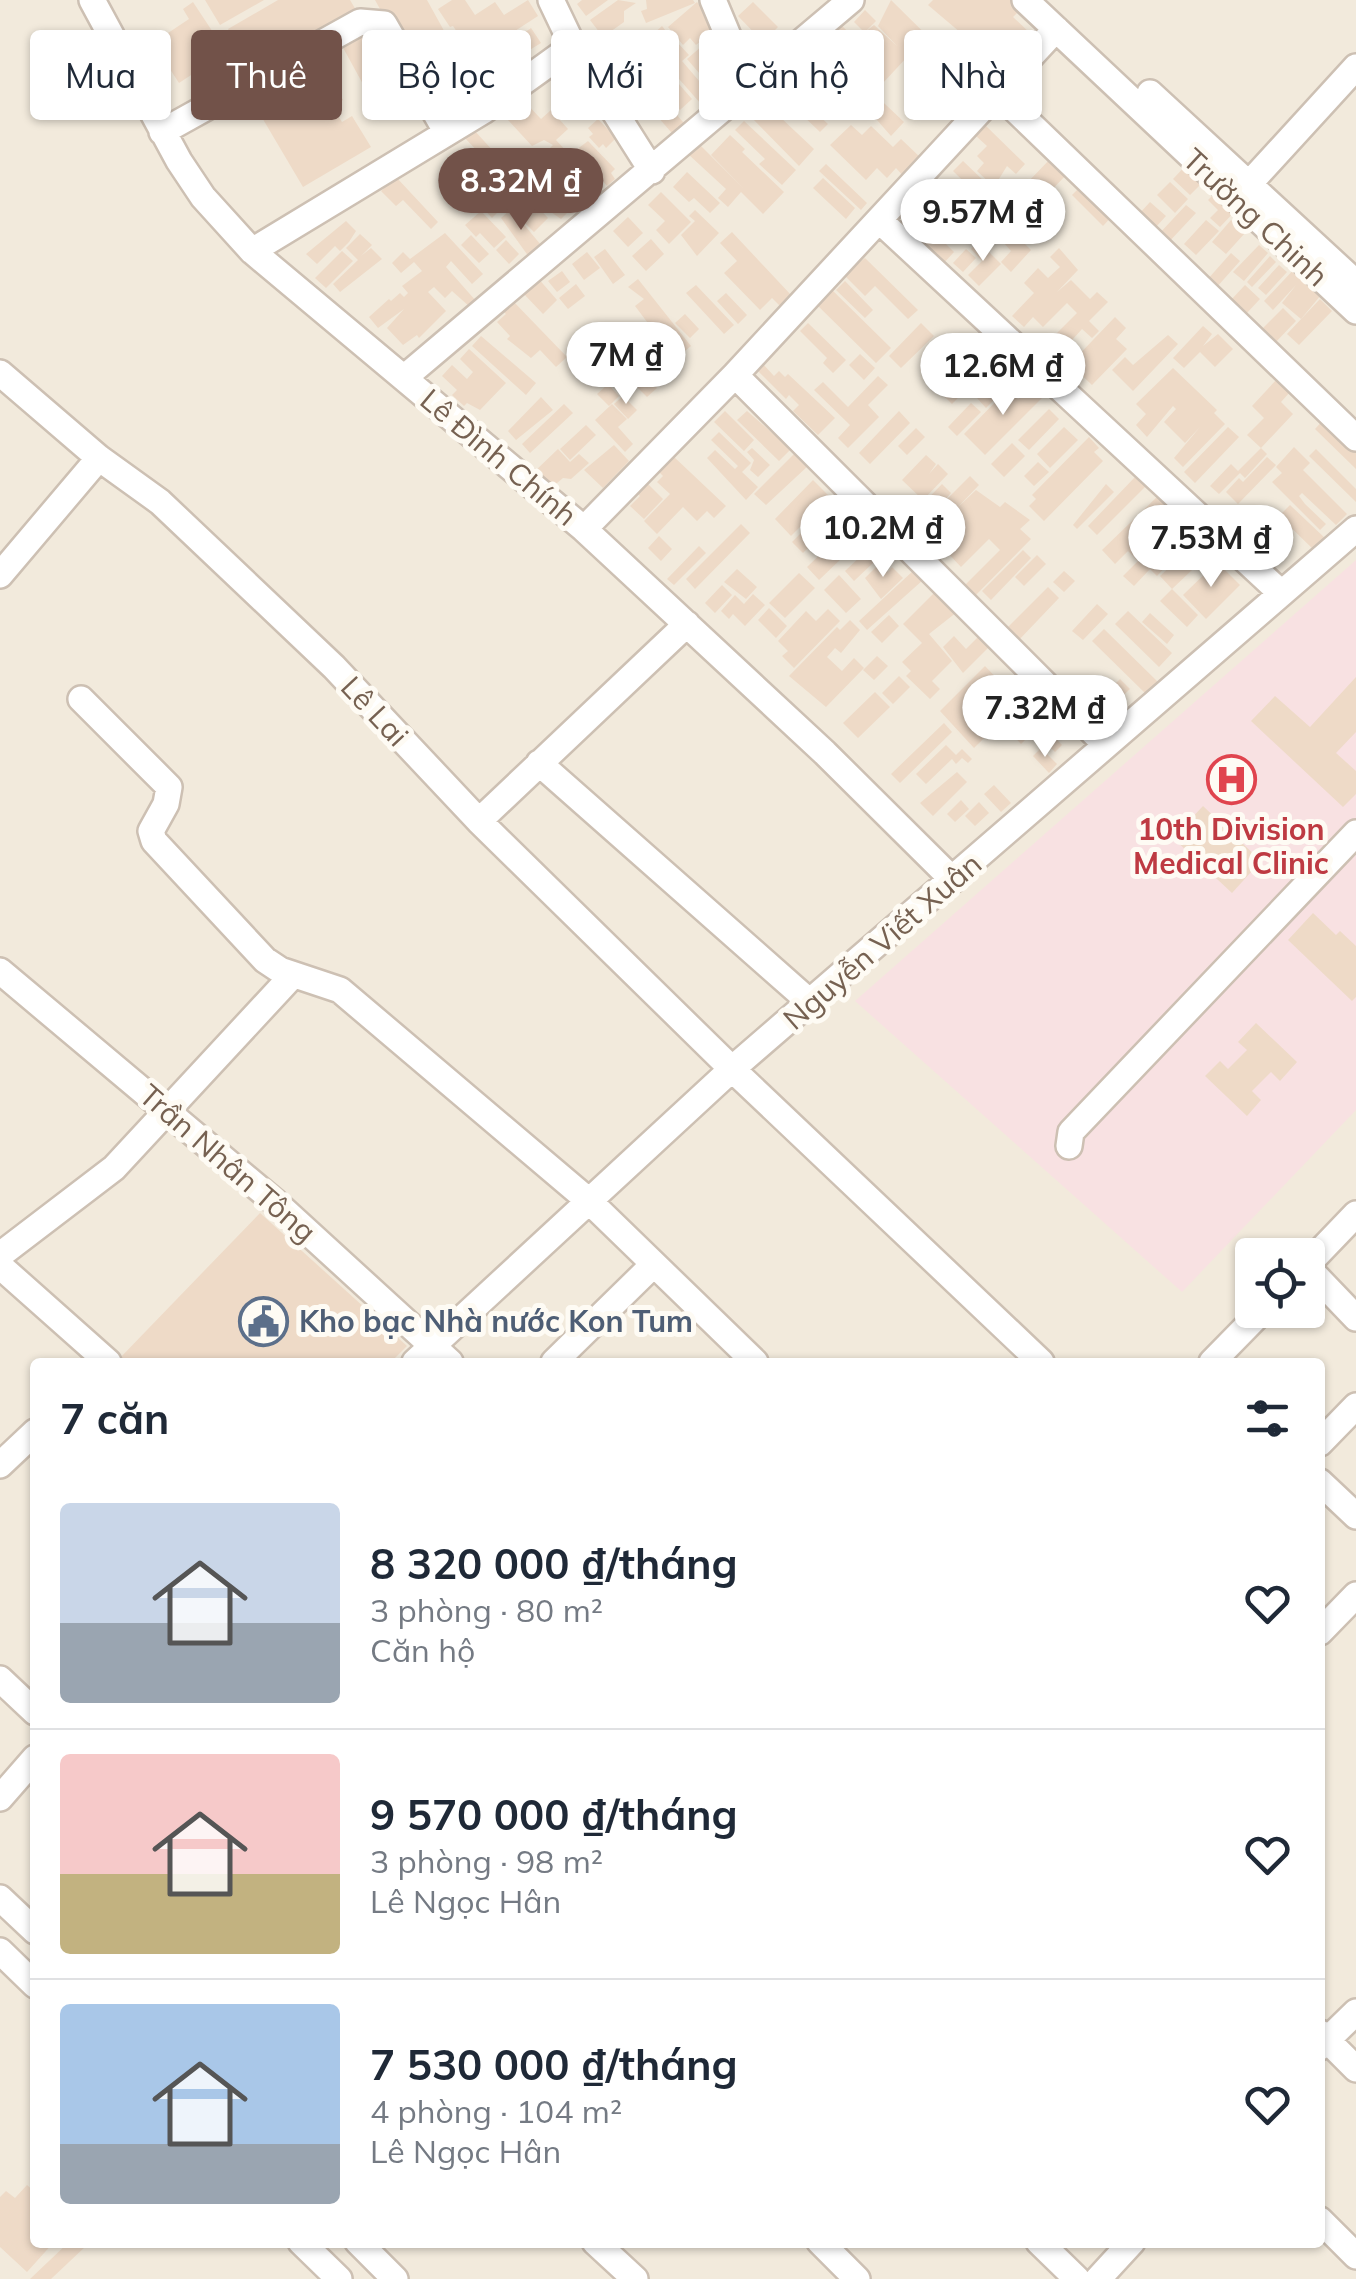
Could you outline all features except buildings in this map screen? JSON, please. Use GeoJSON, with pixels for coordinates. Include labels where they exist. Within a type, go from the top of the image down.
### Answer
{"type":"FeatureCollection","features":[{"type":"Feature","properties":{"kind":"street","name":"Lê Đình Chính"},"geometry":{"type":"LineString","coordinates":[[92,0],[162,132],[203,197],[252,250],[584,529],[953,880]]}},
{"type":"Feature","properties":{"kind":"street"},"geometry":{"type":"LineString","coordinates":[[551,0],[565,30]]}},
{"type":"Feature","properties":{"kind":"street"},"geometry":{"type":"LineString","coordinates":[[713,0],[726,30]]}},
{"type":"Feature","properties":{"kind":"street"},"geometry":{"type":"LineString","coordinates":[[815,30],[850,0]]}},
{"type":"Feature","properties":{"kind":"street","name":"Trường Chinh"},"geometry":{"type":"LineString","coordinates":[[1025,0],[1356,311]]}},
{"type":"Feature","properties":{"kind":"street","name":"Trường Chinh"},"geometry":{"type":"LineString","coordinates":[[1049,0],[1356,283]]}},
{"type":"Feature","properties":{"kind":"street"},"geometry":{"type":"LineString","coordinates":[[162,132],[360,22],[371,20],[384,24],[446,131]]}},
{"type":"Feature","properties":{"kind":"street"},"geometry":{"type":"LineString","coordinates":[[1042,44],[1056,29]]}},
{"type":"Feature","properties":{"kind":"street"},"geometry":{"type":"LineString","coordinates":[[252,250],[516,90],[551,63]]}},
{"type":"Feature","properties":{"kind":"street"},"geometry":{"type":"LineString","coordinates":[[1248,185],[1356,67]]}},
{"type":"Feature","properties":{"kind":"street"},"geometry":{"type":"LineString","coordinates":[[620,120],[652,171]]}},
{"type":"Feature","properties":{"kind":"street"},"geometry":{"type":"LineString","coordinates":[[405,377],[710,120]]}},
{"type":"Feature","properties":{"kind":"street"},"geometry":{"type":"LineString","coordinates":[[584,529],[735,375],[973,120]]}},
{"type":"Feature","properties":{"kind":"street"},"geometry":{"type":"LineString","coordinates":[[1026,120],[1356,438]]}},
{"type":"Feature","properties":{"kind":"street"},"geometry":{"type":"LineString","coordinates":[[879,220],[1281,593]]}},
{"type":"Feature","properties":{"kind":"street","name":"Lê Lai"},"geometry":{"type":"LineString","coordinates":[[0,372],[99,458],[160,502],[334,667],[478,822],[732,1070],[1038,1358]]}},
{"type":"Feature","properties":{"kind":"street"},"geometry":{"type":"LineString","coordinates":[[735,375],[1106,745]]}},
{"type":"Feature","properties":{"kind":"street"},"geometry":{"type":"LineString","coordinates":[[0,576],[99,458]]}},
{"type":"Feature","properties":{"kind":"street","name":"Nguyễn Viết Xuân"},"geometry":{"type":"LineString","coordinates":[[433,1357],[589,1202],[732,1070],[1356,529]]}},
{"type":"Feature","properties":{"kind":"street"},"geometry":{"type":"LineString","coordinates":[[478,822],[686,624]]}},
{"type":"Feature","properties":{"kind":"street"},"geometry":{"type":"LineString","coordinates":[[81,699],[170,787],[166,804],[151,831],[160,849],[265,960],[293,975],[326,982],[340,990],[589,1202],[751,1358]]}},
{"type":"Feature","properties":{"kind":"street"},"geometry":{"type":"LineString","coordinates":[[539,763],[812,1003]]}},
{"type":"Feature","properties":{"kind":"street"},"geometry":{"type":"LineString","coordinates":[[1069,1146],[1072,1132],[1356,834]]}},
{"type":"Feature","properties":{"kind":"street"},"geometry":{"type":"LineString","coordinates":[[0,1255],[114,1168],[293,975]]}},
{"type":"Feature","properties":{"kind":"street","name":"Trần Nhân Tông"},"geometry":{"type":"LineString","coordinates":[[4,982],[167,1110],[433,1357]]}},
{"type":"Feature","properties":{"kind":"street"},"geometry":{"type":"LineString","coordinates":[[1325,1248],[1356,1214]]}},
{"type":"Feature","properties":{"kind":"street"},"geometry":{"type":"LineString","coordinates":[[558,1358],[654,1264]]}},
{"type":"Feature","properties":{"kind":"street"},"geometry":{"type":"LineString","coordinates":[[0,1266],[104,1358]]}},
{"type":"Feature","properties":{"kind":"street"},"geometry":{"type":"LineString","coordinates":[[1325,1284],[1356,1318]]}},
{"type":"Feature","properties":{"kind":"street"},"geometry":{"type":"LineString","coordinates":[[1216,1358],[1245,1328]]}},
{"type":"Feature","properties":{"kind":"street"},"geometry":{"type":"LineString","coordinates":[[1325,1438],[1356,1406]]}},
{"type":"Feature","properties":{"kind":"street"},"geometry":{"type":"LineString","coordinates":[[0,1464],[30,1437]]}},
{"type":"Feature","properties":{"kind":"street"},"geometry":{"type":"LineString","coordinates":[[1325,1487],[1356,1516]]}},
{"type":"Feature","properties":{"kind":"street"},"geometry":{"type":"LineString","coordinates":[[1325,1627],[1356,1595]]}},
{"type":"Feature","properties":{"kind":"street"},"geometry":{"type":"LineString","coordinates":[[0,1680],[30,1707]]}},
{"type":"Feature","properties":{"kind":"street"},"geometry":{"type":"LineString","coordinates":[[0,1798],[30,1764]]}},
{"type":"Feature","properties":{"kind":"street"},"geometry":{"type":"LineString","coordinates":[[0,1898],[30,1926]]}},
{"type":"Feature","properties":{"kind":"street"},"geometry":{"type":"LineString","coordinates":[[0,1951],[30,1980]]}},
{"type":"Feature","properties":{"kind":"street"},"geometry":{"type":"LineString","coordinates":[[1325,2038],[1356,2012]]}},
{"type":"Feature","properties":{"kind":"street"},"geometry":{"type":"LineString","coordinates":[[1325,2043],[1356,2069]]}},
{"type":"Feature","properties":{"kind":"street"},"geometry":{"type":"LineString","coordinates":[[1325,2225],[1356,2256]]}},
{"type":"Feature","properties":{"kind":"street"},"geometry":{"type":"LineString","coordinates":[[306,2248],[332,2277],[355,2248]]}},
{"type":"Feature","properties":{"kind":"street"},"geometry":{"type":"LineString","coordinates":[[364,2248],[395,2279]]}},
{"type":"Feature","properties":{"kind":"street"},"geometry":{"type":"LineString","coordinates":[[602,2248],[634,2279]]}},
{"type":"Feature","properties":{"kind":"street"},"geometry":{"type":"LineString","coordinates":[[826,2248],[858,2279]]}},
{"type":"Feature","properties":{"kind":"street"},"geometry":{"type":"LineString","coordinates":[[1045,2248],[1077,2279]]}},
{"type":"Feature","properties":{"kind":"street"},"geometry":{"type":"LineString","coordinates":[[1098,2279],[1126,2248]]}},
{"type":"Feature","properties":{"kind":"shaded area"},"geometry":{"type":"Polygon","coordinates":[[[0,0],[1356,0],[1356,2279],[0,2279],[0,0]]]}},
{"type":"Feature","properties":{"kind":"shaded area","name":"10th Division Medical Clinic"},"geometry":{"type":"Polygon","coordinates":[[[1356,560],[1356,1110],[1182,1292],[855,1001],[1356,560]]]}},
{"type":"Feature","properties":{"kind":"place","name":"10th Division Medical Clinic"},"geometry":{"type":"Point","coordinates":[1231,780]}},
{"type":"Feature","properties":{"kind":"place","name":"Kho bạc Nhà nước Kon Tum"},"geometry":{"type":"Point","coordinates":[264,1321]}}]}
